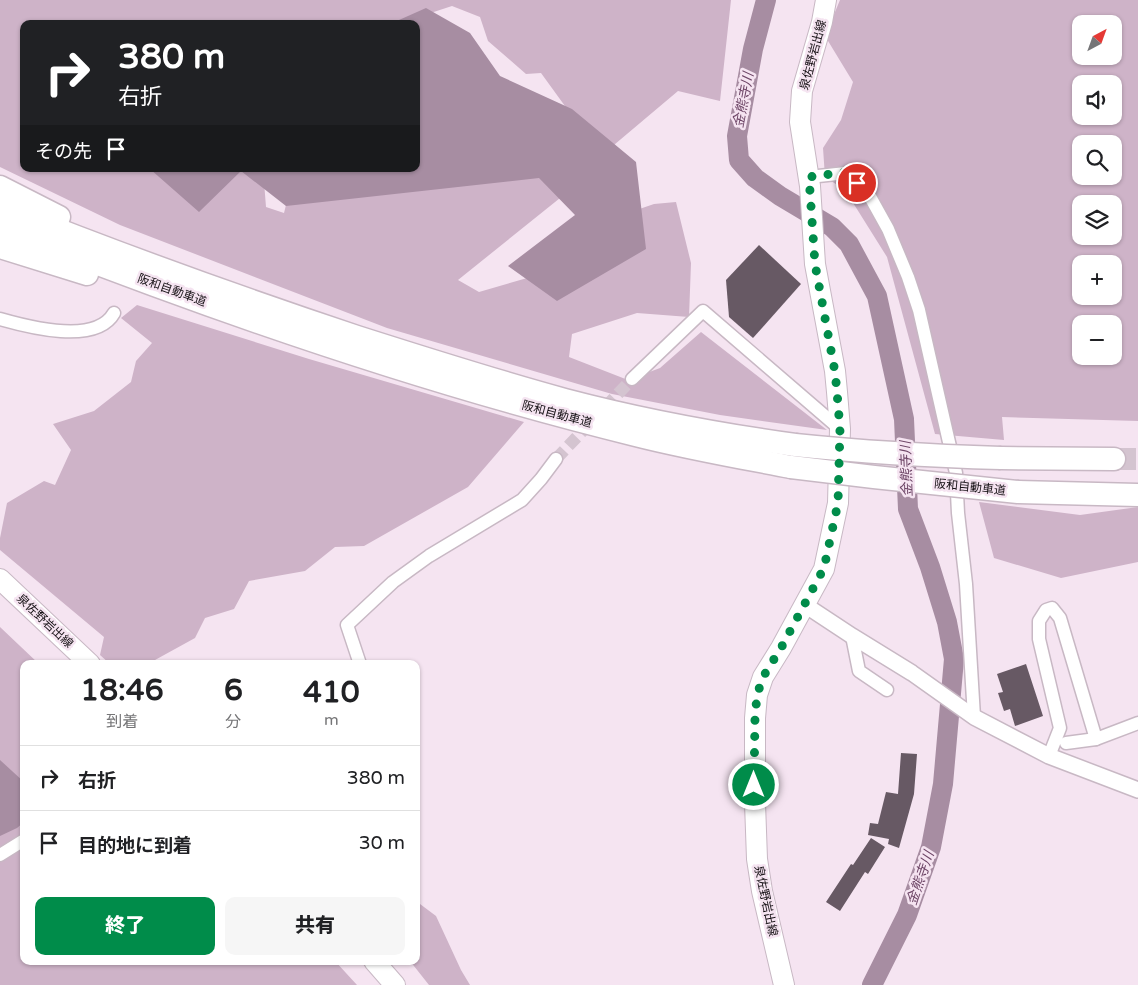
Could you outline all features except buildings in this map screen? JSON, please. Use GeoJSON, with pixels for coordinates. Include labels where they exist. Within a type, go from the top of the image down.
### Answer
{"type":"FeatureCollection","features":[{"type":"Feature","properties":{"kind":"highway"},"geometry":{"type":"LineString","coordinates":[[0,187],[112,241],[159,261],[300,313],[327,327]]}},
{"type":"Feature","properties":{"kind":"highway","name":"阪和自動車道"},"geometry":{"type":"LineString","coordinates":[[0,207],[190,280],[327,327],[566,400],[678,426],[795,445],[869,452],[1001,458],[1114,458]]}},
{"type":"Feature","properties":{"kind":"highway","name":"阪和自動車道"},"geometry":{"type":"LineString","coordinates":[[0,226],[104,266],[264,323],[409,371],[565,417],[639,436],[791,467],[874,478],[1018,492],[1138,495]]}},
{"type":"Feature","properties":{"kind":"highway"},"geometry":{"type":"LineString","coordinates":[[0,247],[140,289],[264,323]]}},
{"type":"Feature","properties":{"kind":"main road","name":"泉佐野岩出線"},"geometry":{"type":"LineString","coordinates":[[784,985],[762,891],[757,859],[754,802],[755,718],[757,695],[763,677],[824,568],[838,503],[840,429],[835,372],[815,264],[809,181],[800,122],[802,91],[822,22],[826,0]]}},
{"type":"Feature","properties":{"kind":"main road","name":"泉佐野岩出線"},"geometry":{"type":"LineString","coordinates":[[0,578],[86,660]]}},
{"type":"Feature","properties":{"kind":"main road","name":"泉佐野岩出線"},"geometry":{"type":"LineString","coordinates":[[0,597],[68,660]]}},
{"type":"Feature","properties":{"kind":"main road"},"geometry":{"type":"LineString","coordinates":[[378,965],[395,985]]}},
{"type":"Feature","properties":{"kind":"main road"},"geometry":{"type":"LineString","coordinates":[[394,965],[411,985]]}},
{"type":"Feature","properties":{"kind":"street"},"geometry":{"type":"LineString","coordinates":[[809,181],[846,172],[868,193],[891,237],[908,276],[919,310],[956,473],[958,513],[966,584],[971,714]]}},
{"type":"Feature","properties":{"kind":"street"},"geometry":{"type":"LineString","coordinates":[[632,379],[703,312],[840,429]]}},
{"type":"Feature","properties":{"kind":"street"},"geometry":{"type":"LineString","coordinates":[[0,319],[21,325],[71,333],[101,326],[110,321],[114,313]]}},
{"type":"Feature","properties":{"kind":"street"},"geometry":{"type":"LineString","coordinates":[[359,660],[347,625],[393,582],[429,556],[522,500],[556,459]]}},
{"type":"Feature","properties":{"kind":"street"},"geometry":{"type":"LineString","coordinates":[[805,604],[912,673],[971,714],[1049,756],[1138,790]]}},
{"type":"Feature","properties":{"kind":"street"},"geometry":{"type":"LineString","coordinates":[[1049,756],[1060,728],[1039,639],[1039,621],[1046,610],[1052,608],[1060,618],[1096,739]]}},
{"type":"Feature","properties":{"kind":"street"},"geometry":{"type":"LineString","coordinates":[[852,636],[859,671],[886,690]]}},
{"type":"Feature","properties":{"kind":"street"},"geometry":{"type":"LineString","coordinates":[[1066,743],[1096,739],[1138,724]]}},
{"type":"Feature","properties":{"kind":"street"},"geometry":{"type":"LineString","coordinates":[[0,855],[20,842]]}},
{"type":"Feature","properties":{"kind":"shaded area"},"geometry":{"type":"Polygon","coordinates":[[[0,0],[731,0],[720,101],[678,91],[608,150],[570,113],[541,73],[526,74],[488,41],[480,17],[452,6],[409,20],[20,20],[20,172],[263,172],[266,207],[284,213],[294,172],[420,172],[420,134],[580,182],[458,280],[479,292],[548,272],[619,216],[654,204],[676,202],[691,263],[689,317],[637,313],[572,334],[569,357],[628,380],[660,368],[701,332],[827,430],[720,415],[612,394],[387,328],[120,225],[0,167],[0,0]]]}},
{"type":"Feature","properties":{"kind":"shaded area"},"geometry":{"type":"Polygon","coordinates":[[[840,0],[1138,0],[1138,421],[1002,417],[1004,440],[935,434],[887,257],[845,190],[825,177],[823,148],[841,120],[853,82],[825,36],[840,0]]]}},
{"type":"Feature","properties":{"kind":"shaded area"},"geometry":{"type":"Polygon","coordinates":[[[426,8],[470,33],[500,76],[572,109],[636,162],[646,249],[557,301],[508,266],[575,215],[539,178],[286,206],[242,172],[420,172],[420,20],[399,20],[426,8]]]}},
{"type":"Feature","properties":{"kind":"shaded area"},"geometry":{"type":"Polygon","coordinates":[[[153,172],[240,172],[199,212],[153,172]]]}},
{"type":"Feature","properties":{"kind":"shaded area"},"geometry":{"type":"Polygon","coordinates":[[[137,305],[309,359],[524,422],[468,487],[364,546],[335,547],[305,571],[249,581],[234,609],[205,618],[195,638],[155,660],[106,660],[100,655],[104,637],[0,550],[0,538],[7,503],[44,481],[55,485],[71,450],[53,424],[94,411],[131,382],[136,361],[152,343],[121,318],[137,305]]]}},
{"type":"Feature","properties":{"kind":"shaded area"},"geometry":{"type":"Polygon","coordinates":[[[979,502],[1080,515],[1138,507],[1138,562],[1061,578],[994,558],[979,502]]]}},
{"type":"Feature","properties":{"kind":"shaded area"},"geometry":{"type":"Polygon","coordinates":[[[0,627],[35,660],[20,660],[20,965],[339,965],[357,985],[0,985],[0,627]]]}},
{"type":"Feature","properties":{"kind":"shaded area"},"geometry":{"type":"Polygon","coordinates":[[[0,760],[20,778],[20,825],[0,836],[0,760]]]}},
{"type":"Feature","properties":{"kind":"shaded area"},"geometry":{"type":"Polygon","coordinates":[[[420,904],[436,916],[470,985],[429,985],[413,965],[420,965],[420,904]]]}},
{"type":"Feature","properties":{"kind":"waterway","name":"金熊寺川"},"geometry":{"type":"LineString","coordinates":[[766,0],[753,49],[737,136],[739,160],[755,178],[780,196],[832,227],[849,244],[877,296],[904,419],[908,509],[930,567],[947,622],[954,659],[943,784],[931,847],[907,915],[872,985]]}},
{"type":"Feature","properties":{"kind":"tunnel"},"geometry":{"type":"LineString","coordinates":[[556,459],[632,379]]}},
{"type":"Feature","properties":{"kind":"tunnel"},"geometry":{"type":"LineString","coordinates":[[1114,459],[1138,459]]}},
{"type":"Feature","properties":{"kind":"route"},"geometry":{"type":"LineString","coordinates":[[754,785],[757,695],[763,677],[781,648],[824,568],[838,503],[840,429],[837,392],[815,264],[809,177],[846,172],[857,183]]}}]}
